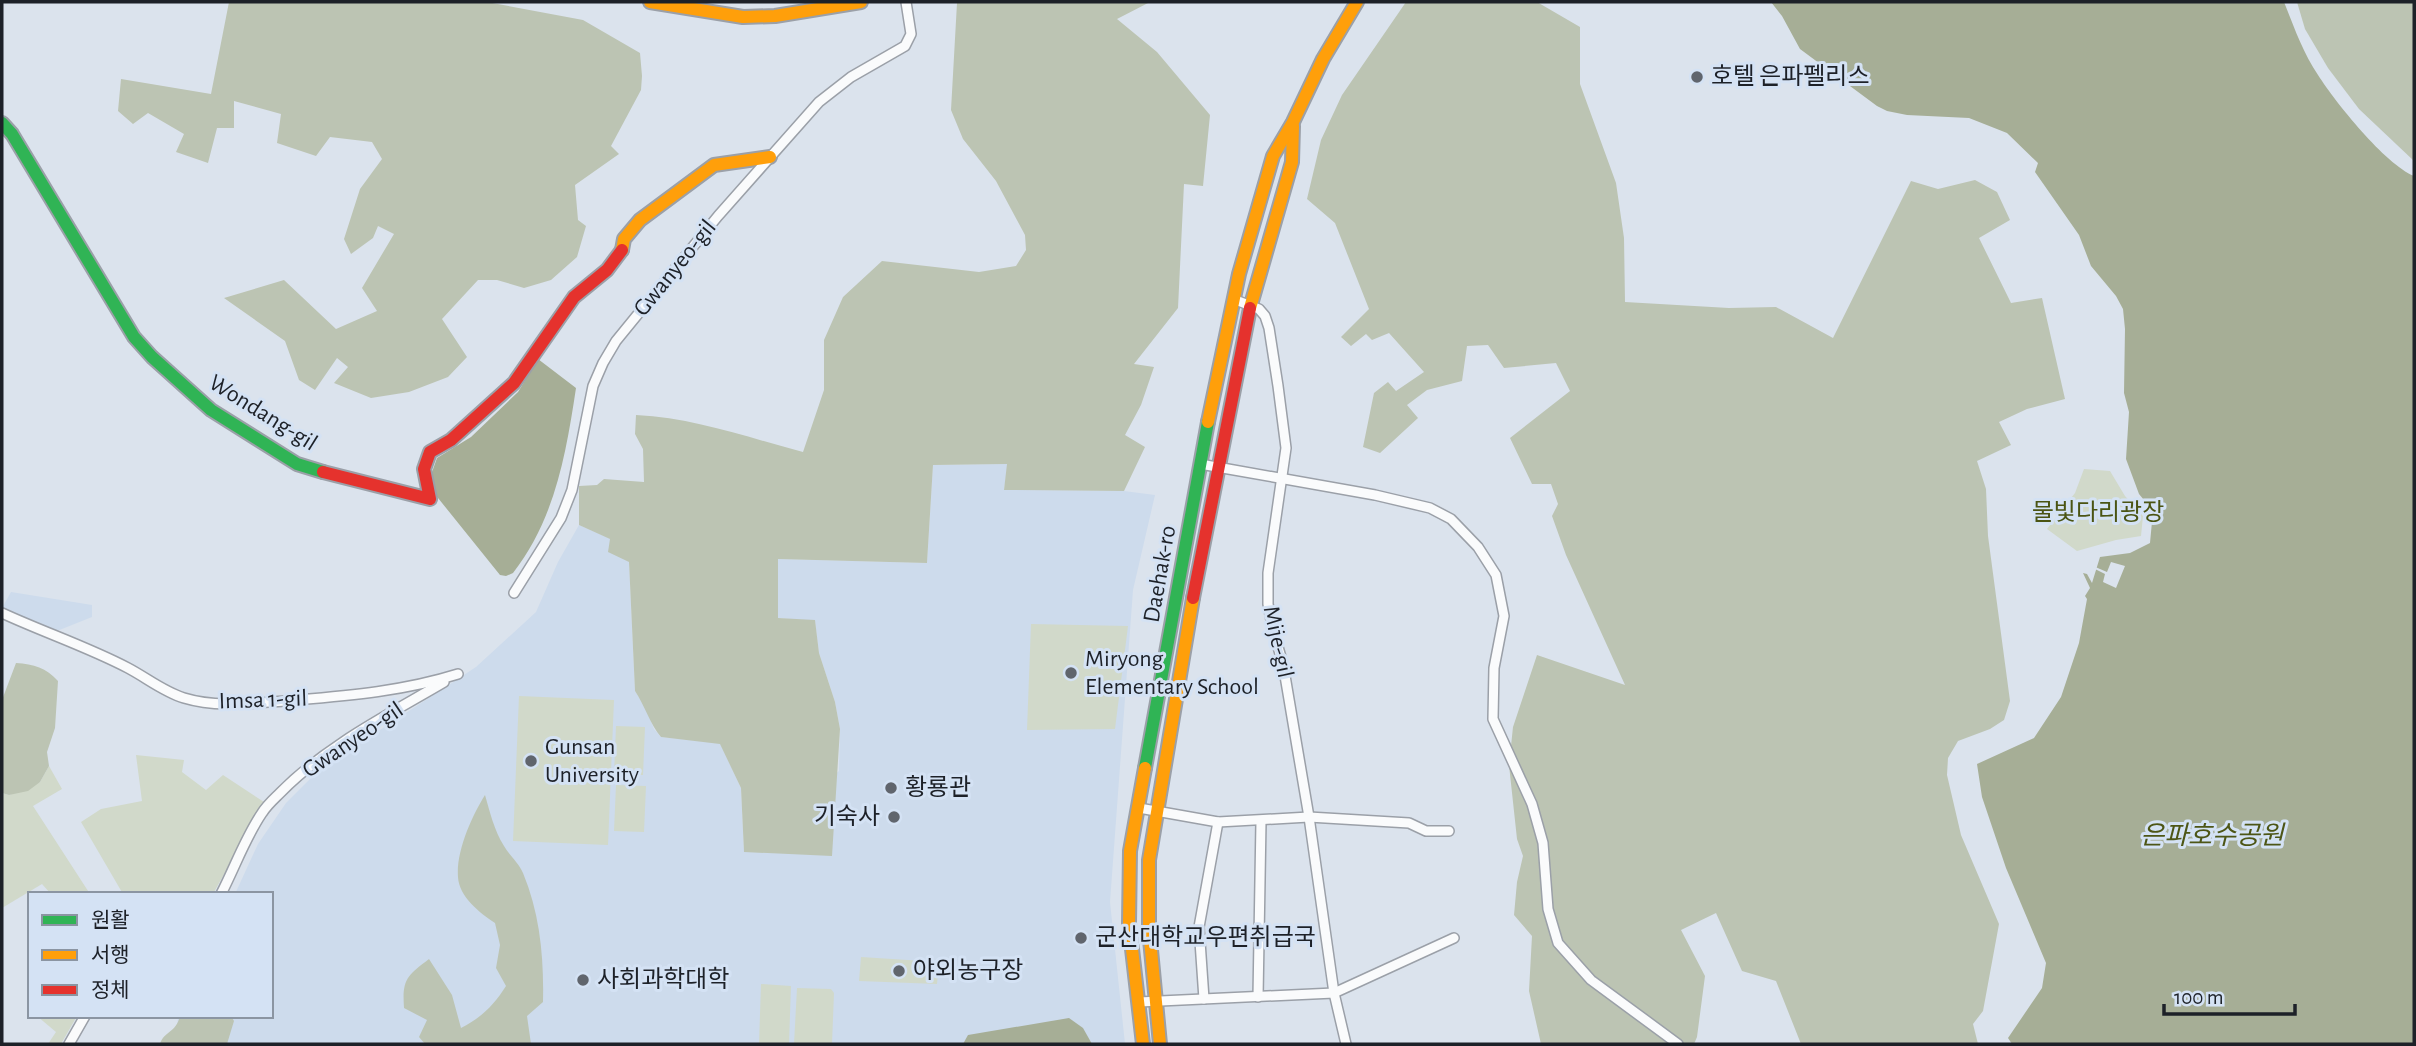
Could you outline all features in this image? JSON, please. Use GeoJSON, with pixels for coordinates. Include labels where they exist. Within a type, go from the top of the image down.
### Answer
{"type":"FeatureCollection","features":[{"type":"Feature","properties":{"kind":"street"},"geometry":{"type":"LineString","coordinates":[[650,2],[743,18],[775,16],[861,2]]}},
{"type":"Feature","properties":{"kind":"street","name":"Gwanyeo-gil"},"geometry":{"type":"LineString","coordinates":[[514,593],[555,529],[569,499],[593,386],[616,341],[819,102],[851,77],[905,46],[911,34],[906,2]]}},
{"type":"Feature","properties":{"kind":"street","name":"Daehak-ro"},"geometry":{"type":"LineString","coordinates":[[1143,1044],[1130,933],[1130,851],[1200,464],[1233,299],[1273,156],[1357,2]]}},
{"type":"Feature","properties":{"kind":"street","name":"Daehak-ro"},"geometry":{"type":"LineString","coordinates":[[1160,1044],[1147,886],[1149,860],[1186,635],[1250,305],[1292,162],[1293,122]]}},
{"type":"Feature","properties":{"kind":"street","name":"Wondang-gil"},"geometry":{"type":"LineString","coordinates":[[2,123],[12,134],[134,337],[152,357],[211,410],[297,464],[353,481],[430,499],[424,469],[430,452],[451,440],[514,383],[574,297],[607,270],[621,253],[624,239],[640,220],[714,165],[770,157]]}},
{"type":"Feature","properties":{"kind":"street"},"geometry":{"type":"LineString","coordinates":[[1233,299],[1250,305]]}},
{"type":"Feature","properties":{"kind":"street","name":"Mije-gil"},"geometry":{"type":"LineString","coordinates":[[1250,305],[1265,316],[1269,328],[1286,448],[1268,573],[1268,604],[1283,664],[1309,817],[1334,993],[1346,1044]]}},
{"type":"Feature","properties":{"kind":"street"},"geometry":{"type":"LineString","coordinates":[[1200,464],[1375,495],[1430,508],[1451,519],[1478,547],[1496,575],[1504,616],[1494,668],[1493,719],[1532,803],[1543,843],[1548,909],[1558,943],[1591,980],[1678,1044]]}},
{"type":"Feature","properties":{"kind":"street","name":"Imsa 1-gil"},"geometry":{"type":"LineString","coordinates":[[2,612],[127,667],[167,692],[206,702],[232,704],[354,696],[412,686],[458,674]]}},
{"type":"Feature","properties":{"kind":"street","name":"Gwanyeo-gil"},"geometry":{"type":"LineString","coordinates":[[222,892],[238,856],[264,810],[291,782],[313,762],[458,674]]}},
{"type":"Feature","properties":{"kind":"street"},"geometry":{"type":"LineString","coordinates":[[1139,808],[1218,822],[1309,817],[1409,824],[1426,831],[1449,831]]}},
{"type":"Feature","properties":{"kind":"street"},"geometry":{"type":"LineString","coordinates":[[1258,997],[1261,821]]}},
{"type":"Feature","properties":{"kind":"street"},"geometry":{"type":"LineString","coordinates":[[1205,999],[1199,927],[1218,822]]}},
{"type":"Feature","properties":{"kind":"street"},"geometry":{"type":"LineString","coordinates":[[1139,1002],[1334,993],[1454,938]]}},
{"type":"Feature","properties":{"kind":"street"},"geometry":{"type":"LineString","coordinates":[[69,1044],[84,1018]]}},
{"type":"Feature","properties":{"kind":"shaded area"},"geometry":{"type":"Polygon","coordinates":[[[229,2],[487,2],[583,20],[640,53],[641,90],[611,146],[619,154],[575,185],[578,220],[586,226],[577,257],[551,280],[524,288],[497,280],[478,280],[442,319],[467,357],[448,377],[409,392],[371,398],[334,383],[348,367],[337,358],[315,390],[299,380],[285,341],[224,298],[284,280],[336,329],[377,311],[362,288],[394,234],[378,226],[373,238],[351,254],[344,239],[360,189],[382,159],[372,142],[330,137],[316,156],[277,143],[281,114],[234,101],[234,128],[217,128],[208,163],[176,152],[184,134],[148,113],[133,124],[118,111],[121,79],[211,94],[229,2]]]}},
{"type":"Feature","properties":{"kind":"shaded area"},"geometry":{"type":"Polygon","coordinates":[[[1150,2],[1117,19],[1157,52],[1210,115],[1203,186],[1184,184],[1178,308],[1134,364],[1154,367],[1141,405],[1125,435],[1145,447],[1124,491],[1004,490],[1007,464],[933,465],[927,563],[778,559],[778,618],[815,620],[819,653],[835,702],[840,729],[832,856],[744,852],[741,788],[720,744],[661,737],[635,691],[629,562],[608,552],[610,539],[579,525],[579,486],[597,485],[604,479],[644,482],[643,449],[635,434],[636,415],[700,424],[803,452],[824,390],[824,340],[843,297],[882,261],[979,272],[1016,266],[1026,250],[1025,235],[996,181],[963,139],[951,110],[957,3],[1150,2]]]}},
{"type":"Feature","properties":{"kind":"shaded area"},"geometry":{"type":"Polygon","coordinates":[[[1406,2],[1537,2],[1580,27],[1580,84],[1616,183],[1624,238],[1625,302],[1729,308],[1776,307],[1833,338],[1911,181],[1938,189],[1975,180],[1997,192],[2010,220],[1979,238],[2011,303],[2042,298],[2065,399],[2027,409],[1999,422],[2011,445],[1977,461],[1986,489],[1988,536],[2010,701],[2004,720],[1990,729],[1958,741],[1948,758],[1947,775],[1961,835],[1999,924],[1983,1011],[1973,1024],[1978,1044],[1801,1044],[1776,981],[1742,971],[1716,913],[1681,930],[1705,976],[1694,1044],[1541,1044],[1529,991],[1532,936],[1514,915],[1523,856],[1517,839],[1509,765],[1513,727],[1537,655],[1625,685],[1566,555],[1552,516],[1558,504],[1551,484],[1532,484],[1510,438],[1570,391],[1556,363],[1504,368],[1488,345],[1467,346],[1462,381],[1427,390],[1407,405],[1418,418],[1380,453],[1363,447],[1374,393],[1388,382],[1396,391],[1424,372],[1389,333],[1372,340],[1366,334],[1351,346],[1341,337],[1369,309],[1335,223],[1307,199],[1321,140],[1342,95],[1406,2]]]}},
{"type":"Feature","properties":{"kind":"shaded area"},"geometry":{"type":"Polygon","coordinates":[[[2297,2],[2414,2],[2414,161],[2359,109],[2328,68],[2305,29],[2297,2]]]}},
{"type":"Feature","properties":{"kind":"shaded area","name":"Gunsan University"},"geometry":{"type":"Polygon","coordinates":[[[1008,464],[1004,490],[1124,491],[1155,495],[1133,590],[1110,902],[1125,1044],[171,1044],[177,1031],[178,1018],[273,1018],[273,892],[236,892],[258,844],[286,803],[319,770],[476,667],[536,612],[558,562],[579,525],[611,539],[629,562],[635,691],[646,708],[654,729],[661,737],[720,743],[741,788],[744,852],[839,771],[840,729],[835,702],[819,653],[815,621],[778,618],[778,559],[927,563],[933,465],[1008,464]]]}},
{"type":"Feature","properties":{"kind":"shaded area"},"geometry":{"type":"Polygon","coordinates":[[[11,592],[92,605],[92,617],[57,631],[2,608],[11,592]]]}},
{"type":"Feature","properties":{"kind":"shaded area"},"geometry":{"type":"Polygon","coordinates":[[[16,663],[39,668],[58,681],[55,728],[47,752],[49,766],[40,782],[28,791],[9,795],[2,793],[2,700],[16,663]]]}},
{"type":"Feature","properties":{"kind":"shaded area"},"geometry":{"type":"Polygon","coordinates":[[[485,795],[498,834],[521,869],[529,888],[542,952],[543,1002],[527,1016],[531,1044],[425,1044],[419,1037],[427,1020],[404,1008],[404,990],[408,979],[429,959],[452,995],[461,1028],[486,1010],[506,986],[496,968],[500,945],[495,923],[466,898],[458,877],[462,845],[485,795]]]}},
{"type":"Feature","properties":{"kind":"shaded area"},"geometry":{"type":"Polygon","coordinates":[[[179,1018],[232,1018],[234,1021],[227,1044],[160,1044],[179,1018]]]}},
{"type":"Feature","properties":{"kind":"green space","name":"물빛다리광장"},"geometry":{"type":"Polygon","coordinates":[[[2084,469],[2110,471],[2125,496],[2143,516],[2141,536],[2077,551],[2047,529],[2075,493],[2084,469]]]}},
{"type":"Feature","properties":{"kind":"green space"},"geometry":{"type":"Polygon","coordinates":[[[1031,624],[1128,626],[1115,729],[1027,730],[1031,624]]]}},
{"type":"Feature","properties":{"kind":"green space"},"geometry":{"type":"Polygon","coordinates":[[[519,696],[614,700],[608,845],[513,841],[519,696]]]}},
{"type":"Feature","properties":{"kind":"green space"},"geometry":{"type":"Polygon","coordinates":[[[616,726],[645,727],[643,775],[614,774],[616,726]]]}},
{"type":"Feature","properties":{"kind":"green space"},"geometry":{"type":"Polygon","coordinates":[[[136,755],[184,760],[182,772],[206,790],[223,775],[264,802],[214,892],[122,892],[81,822],[101,809],[142,801],[136,755]]]}},
{"type":"Feature","properties":{"kind":"green space"},"geometry":{"type":"Polygon","coordinates":[[[49,766],[62,789],[33,806],[89,892],[49,892],[42,884],[2,908],[2,793],[9,795],[40,782],[49,766]]]}},
{"type":"Feature","properties":{"kind":"green space"},"geometry":{"type":"Polygon","coordinates":[[[616,785],[646,786],[644,832],[614,831],[616,785]]]}},
{"type":"Feature","properties":{"kind":"green space","name":"야외농구장"},"geometry":{"type":"Polygon","coordinates":[[[861,957],[939,962],[937,984],[859,981],[861,957]]]}},
{"type":"Feature","properties":{"kind":"green space"},"geometry":{"type":"Polygon","coordinates":[[[761,984],[791,986],[789,1044],[759,1044],[761,984]]]}},
{"type":"Feature","properties":{"kind":"green space"},"geometry":{"type":"Polygon","coordinates":[[[797,988],[831,989],[834,993],[832,1044],[794,1044],[797,988]]]}},
{"type":"Feature","properties":{"kind":"green space"},"geometry":{"type":"Polygon","coordinates":[[[39,1018],[76,1018],[61,1044],[48,1044],[56,1032],[39,1018]]]}},
{"type":"Feature","properties":{"kind":"water","name":"은파호수공원"},"geometry":{"type":"Polygon","coordinates":[[[1771,2],[2284,2],[2308,58],[2337,101],[2389,159],[2414,176],[2414,1044],[2012,1044],[2008,1038],[2042,988],[2046,963],[2006,868],[1982,797],[1977,764],[2034,738],[2061,697],[2079,643],[2087,599],[2085,596],[2090,588],[2083,573],[2087,574],[2092,583],[2100,557],[2130,553],[2150,543],[2153,511],[2139,494],[2126,459],[2129,412],[2124,393],[2123,309],[2116,296],[2091,266],[2079,235],[2035,172],[2038,163],[2007,133],[1969,118],[1907,115],[1877,106],[1800,49],[1771,2]]]}},
{"type":"Feature","properties":{"kind":"water"},"geometry":{"type":"Polygon","coordinates":[[[538,359],[576,388],[563,461],[549,508],[527,552],[513,573],[506,576],[500,575],[434,493],[431,475],[437,458],[471,437],[518,392],[538,359]]]}},
{"type":"Feature","properties":{"kind":"water"},"geometry":{"type":"Polygon","coordinates":[[[1069,1018],[1083,1028],[1092,1044],[963,1044],[968,1035],[1069,1018]]]}},
{"type":"Feature","properties":{"kind":"pier"},"geometry":{"type":"Polygon","coordinates":[[[2111,562],[2125,566],[2116,588],[2103,582],[2105,574],[2093,568],[2107,572],[2111,562]]]}},
{"type":"Feature","properties":{"kind":"traffic: fast"},"geometry":{"type":"LineString","coordinates":[[2,123],[12,134],[134,337],[152,357],[211,410],[297,464],[323,472]]}},
{"type":"Feature","properties":{"kind":"traffic: fast"},"geometry":{"type":"LineString","coordinates":[[1145,768],[1208,422]]}},
{"type":"Feature","properties":{"kind":"traffic: slow"},"geometry":{"type":"LineString","coordinates":[[650,2],[743,17],[775,16],[861,2]]}},
{"type":"Feature","properties":{"kind":"traffic: slow"},"geometry":{"type":"LineString","coordinates":[[1208,422],[1239,274],[1273,156],[1293,122],[1323,59],[1357,2]]}},
{"type":"Feature","properties":{"kind":"traffic: slow"},"geometry":{"type":"LineString","coordinates":[[1250,308],[1292,162],[1293,126]]}},
{"type":"Feature","properties":{"kind":"traffic: slow"},"geometry":{"type":"LineString","coordinates":[[622,250],[624,239],[640,220],[714,165],[770,157]]}},
{"type":"Feature","properties":{"kind":"traffic: slow"},"geometry":{"type":"LineString","coordinates":[[1160,1044],[1149,929],[1149,860],[1193,598]]}},
{"type":"Feature","properties":{"kind":"traffic: slow"},"geometry":{"type":"LineString","coordinates":[[1143,1044],[1129,923],[1130,851],[1145,768]]}},
{"type":"Feature","properties":{"kind":"traffic: jam"},"geometry":{"type":"LineString","coordinates":[[323,472],[430,499],[424,469],[430,452],[451,440],[514,383],[574,297],[607,270],[622,250]]}},
{"type":"Feature","properties":{"kind":"traffic: jam"},"geometry":{"type":"LineString","coordinates":[[1193,598],[1250,308]]}},
{"type":"Feature","properties":{"kind":"place","name":"호텔 은파펠리스"},"geometry":{"type":"Point","coordinates":[1697,77]}},
{"type":"Feature","properties":{"kind":"place","name":"Miryong Elementary School"},"geometry":{"type":"Point","coordinates":[1071,673]}},
{"type":"Feature","properties":{"kind":"place","name":"Gunsan University"},"geometry":{"type":"Point","coordinates":[531,761]}},
{"type":"Feature","properties":{"kind":"place","name":"황룡관"},"geometry":{"type":"Point","coordinates":[891,788]}},
{"type":"Feature","properties":{"kind":"place","name":"기숙사"},"geometry":{"type":"Point","coordinates":[894,817]}},
{"type":"Feature","properties":{"kind":"place","name":"군산대학교우편취급국"},"geometry":{"type":"Point","coordinates":[1081,938]}},
{"type":"Feature","properties":{"kind":"place","name":"야외농구장"},"geometry":{"type":"Point","coordinates":[899,971]}},
{"type":"Feature","properties":{"kind":"place","name":"사회과학대학"},"geometry":{"type":"Point","coordinates":[583,980]}}]}
